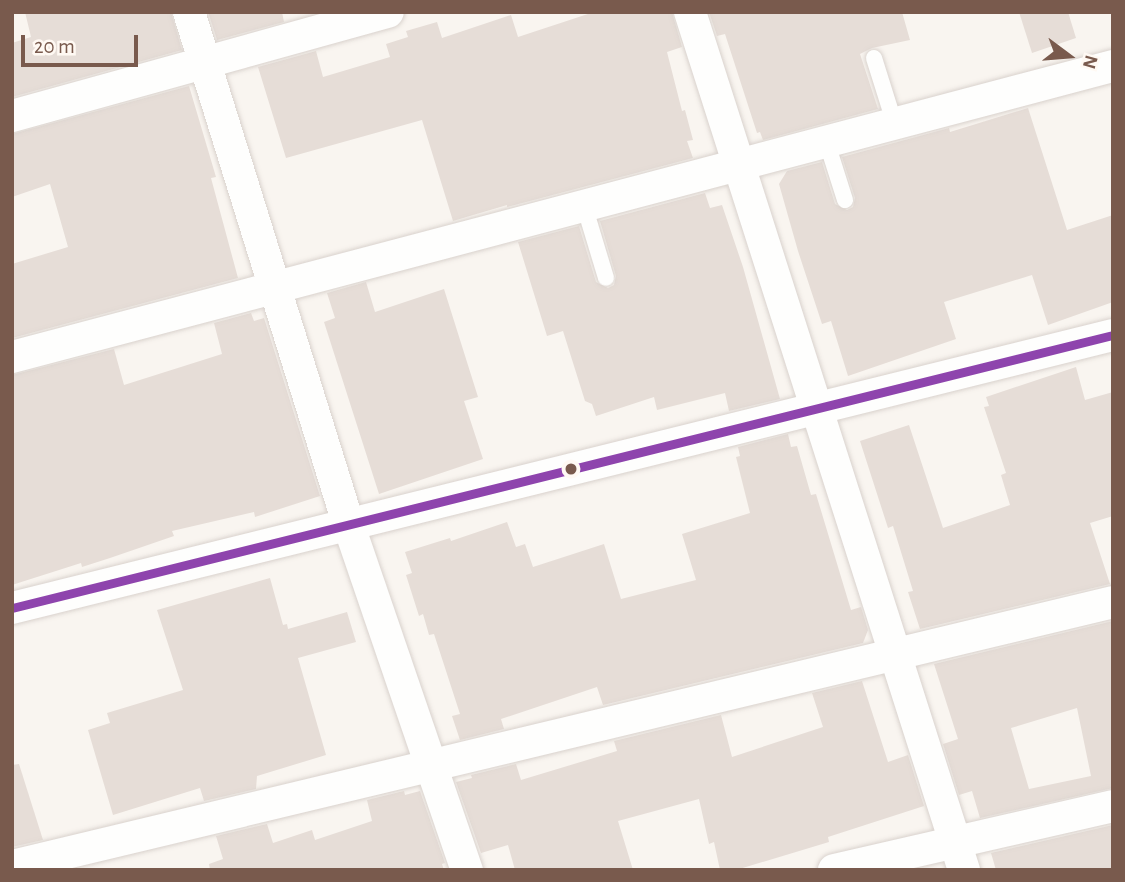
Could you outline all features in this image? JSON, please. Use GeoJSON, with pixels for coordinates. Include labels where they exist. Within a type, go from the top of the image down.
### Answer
{"type":"FeatureCollection","features":[{"type":"Feature","properties":{"kind":"street"},"geometry":{"type":"LineString","coordinates":[[189,12],[273,289],[349,526],[467,870]]}},
{"type":"Feature","properties":{"kind":"street"},"geometry":{"type":"LineString","coordinates":[[12,116],[388,12]]}},
{"type":"Feature","properties":{"kind":"street"},"geometry":{"type":"LineString","coordinates":[[690,12],[959,856]]}},
{"type":"Feature","properties":{"kind":"street"},"geometry":{"type":"LineString","coordinates":[[12,356],[1113,65]]}},
{"type":"Feature","properties":{"kind":"street"},"geometry":{"type":"LineString","coordinates":[[12,608],[1113,335]]}},
{"type":"Feature","properties":{"kind":"street"},"geometry":{"type":"LineString","coordinates":[[12,866],[1113,602]]}},
{"type":"Feature","properties":{"kind":"street"},"geometry":{"type":"LineString","coordinates":[[834,870],[959,856],[1113,806]]}},
{"type":"Feature","properties":{"kind":"lane"},"geometry":{"type":"LineString","coordinates":[[874,58],[894,122]]}},
{"type":"Feature","properties":{"kind":"lane"},"geometry":{"type":"LineString","coordinates":[[826,140],[845,200]]}},
{"type":"Feature","properties":{"kind":"lane"},"geometry":{"type":"LineString","coordinates":[[584,205],[606,278]]}},
{"type":"Feature","properties":{"kind":"building"},"geometry":{"type":"Polygon","coordinates":[[[25,12],[171,12],[182,50],[12,97],[12,43],[31,37],[25,12]]]}},
{"type":"Feature","properties":{"kind":"building"},"geometry":{"type":"Polygon","coordinates":[[[208,12],[282,12],[284,22],[217,40],[208,12]]]}},
{"type":"Feature","properties":{"kind":"building"},"geometry":{"type":"Polygon","coordinates":[[[594,12],[672,12],[682,47],[667,52],[682,111],[685,110],[693,140],[687,141],[693,158],[453,221],[422,120],[286,158],[258,67],[316,51],[323,77],[390,57],[386,44],[408,37],[406,31],[437,22],[442,38],[511,15],[518,37],[594,12]]]}},
{"type":"Feature","properties":{"kind":"building"},"geometry":{"type":"Polygon","coordinates":[[[709,12],[902,12],[910,40],[872,48],[860,54],[878,109],[763,140],[760,132],[757,133],[725,34],[717,36],[709,12]]]}},
{"type":"Feature","properties":{"kind":"building"},"geometry":{"type":"Polygon","coordinates":[[[1019,12],[1068,12],[1076,38],[1032,53],[1019,12]]]}},
{"type":"Feature","properties":{"kind":"building"},"geometry":{"type":"Polygon","coordinates":[[[189,86],[216,177],[211,178],[238,278],[12,338],[12,264],[68,247],[50,184],[12,197],[12,134],[189,86]]]}},
{"type":"Feature","properties":{"kind":"building"},"geometry":{"type":"Polygon","coordinates":[[[1028,108],[1067,230],[1113,215],[1113,302],[1048,325],[1032,275],[944,302],[956,339],[848,376],[831,321],[822,324],[798,251],[779,184],[787,171],[822,162],[835,204],[847,210],[853,207],[855,198],[842,157],[949,128],[950,132],[1028,108]]]}},
{"type":"Feature","properties":{"kind":"building"},"geometry":{"type":"Polygon","coordinates":[[[705,193],[710,208],[722,205],[743,267],[780,399],[729,411],[725,393],[657,410],[654,397],[596,416],[592,404],[585,401],[563,331],[547,336],[518,242],[579,226],[596,282],[608,288],[614,285],[616,276],[600,221],[705,193]]]}},
{"type":"Feature","properties":{"kind":"building"},"geometry":{"type":"Polygon","coordinates":[[[366,282],[375,312],[444,289],[478,397],[464,401],[483,459],[379,494],[324,322],[335,318],[327,293],[366,282]]]}},
{"type":"Feature","properties":{"kind":"building"},"geometry":{"type":"Polygon","coordinates":[[[251,313],[254,321],[264,318],[320,496],[255,517],[254,512],[172,531],[174,536],[110,558],[82,567],[81,563],[12,585],[12,375],[114,349],[124,385],[222,354],[214,323],[251,313]]]}},
{"type":"Feature","properties":{"kind":"building"},"geometry":{"type":"Polygon","coordinates":[[[1076,367],[1085,400],[1113,392],[1113,516],[1090,523],[1110,584],[920,629],[908,592],[913,591],[893,526],[888,528],[860,441],[909,425],[943,528],[1010,505],[1001,475],[1006,473],[984,407],[989,406],[986,397],[1076,367]]]}},
{"type":"Feature","properties":{"kind":"building"},"geometry":{"type":"Polygon","coordinates":[[[788,434],[791,447],[797,446],[811,495],[816,494],[851,610],[861,607],[868,630],[863,643],[603,705],[597,687],[501,719],[504,729],[460,740],[452,716],[460,714],[434,634],[429,635],[423,614],[419,616],[406,575],[412,573],[405,552],[450,538],[451,541],[507,522],[516,547],[525,544],[533,567],[604,544],[621,599],[696,580],[682,534],[750,513],[736,457],[740,456],[738,447],[788,434]]]}},
{"type":"Feature","properties":{"kind":"building"},"geometry":{"type":"Polygon","coordinates":[[[270,578],[283,625],[287,624],[288,629],[347,612],[356,642],[298,658],[326,755],[257,776],[256,789],[204,801],[200,788],[113,815],[88,730],[110,723],[107,713],[183,690],[157,610],[270,578]]]}},
{"type":"Feature","properties":{"kind":"building"},"geometry":{"type":"Polygon","coordinates":[[[1113,621],[1113,788],[980,818],[972,791],[959,795],[943,744],[958,739],[934,664],[1113,621]],[[1077,708],[1011,728],[1029,789],[1091,776],[1077,708]]]}},
{"type":"Feature","properties":{"kind":"building"},"geometry":{"type":"Polygon","coordinates":[[[862,681],[888,762],[908,755],[924,806],[828,837],[829,842],[736,870],[720,870],[714,842],[709,844],[699,799],[618,821],[633,870],[515,870],[508,845],[481,853],[456,782],[472,778],[471,775],[516,764],[521,780],[617,751],[614,741],[721,715],[732,757],[823,727],[812,693],[862,681]]]}},
{"type":"Feature","properties":{"kind":"building"},"geometry":{"type":"Polygon","coordinates":[[[19,764],[43,840],[12,847],[12,765],[19,764]]]}},
{"type":"Feature","properties":{"kind":"building"},"geometry":{"type":"Polygon","coordinates":[[[404,791],[405,795],[420,791],[445,863],[442,864],[444,870],[210,870],[209,864],[223,859],[216,836],[267,824],[273,843],[312,830],[315,840],[372,821],[367,800],[404,791]]]}},
{"type":"Feature","properties":{"kind":"building"},"geometry":{"type":"Polygon","coordinates":[[[1113,825],[1113,870],[996,870],[991,853],[1113,825]]]}},
{"type":"Feature","properties":{"kind":"transit line"},"geometry":{"type":"LineString","coordinates":[[12,608],[1113,335]]}}]}
